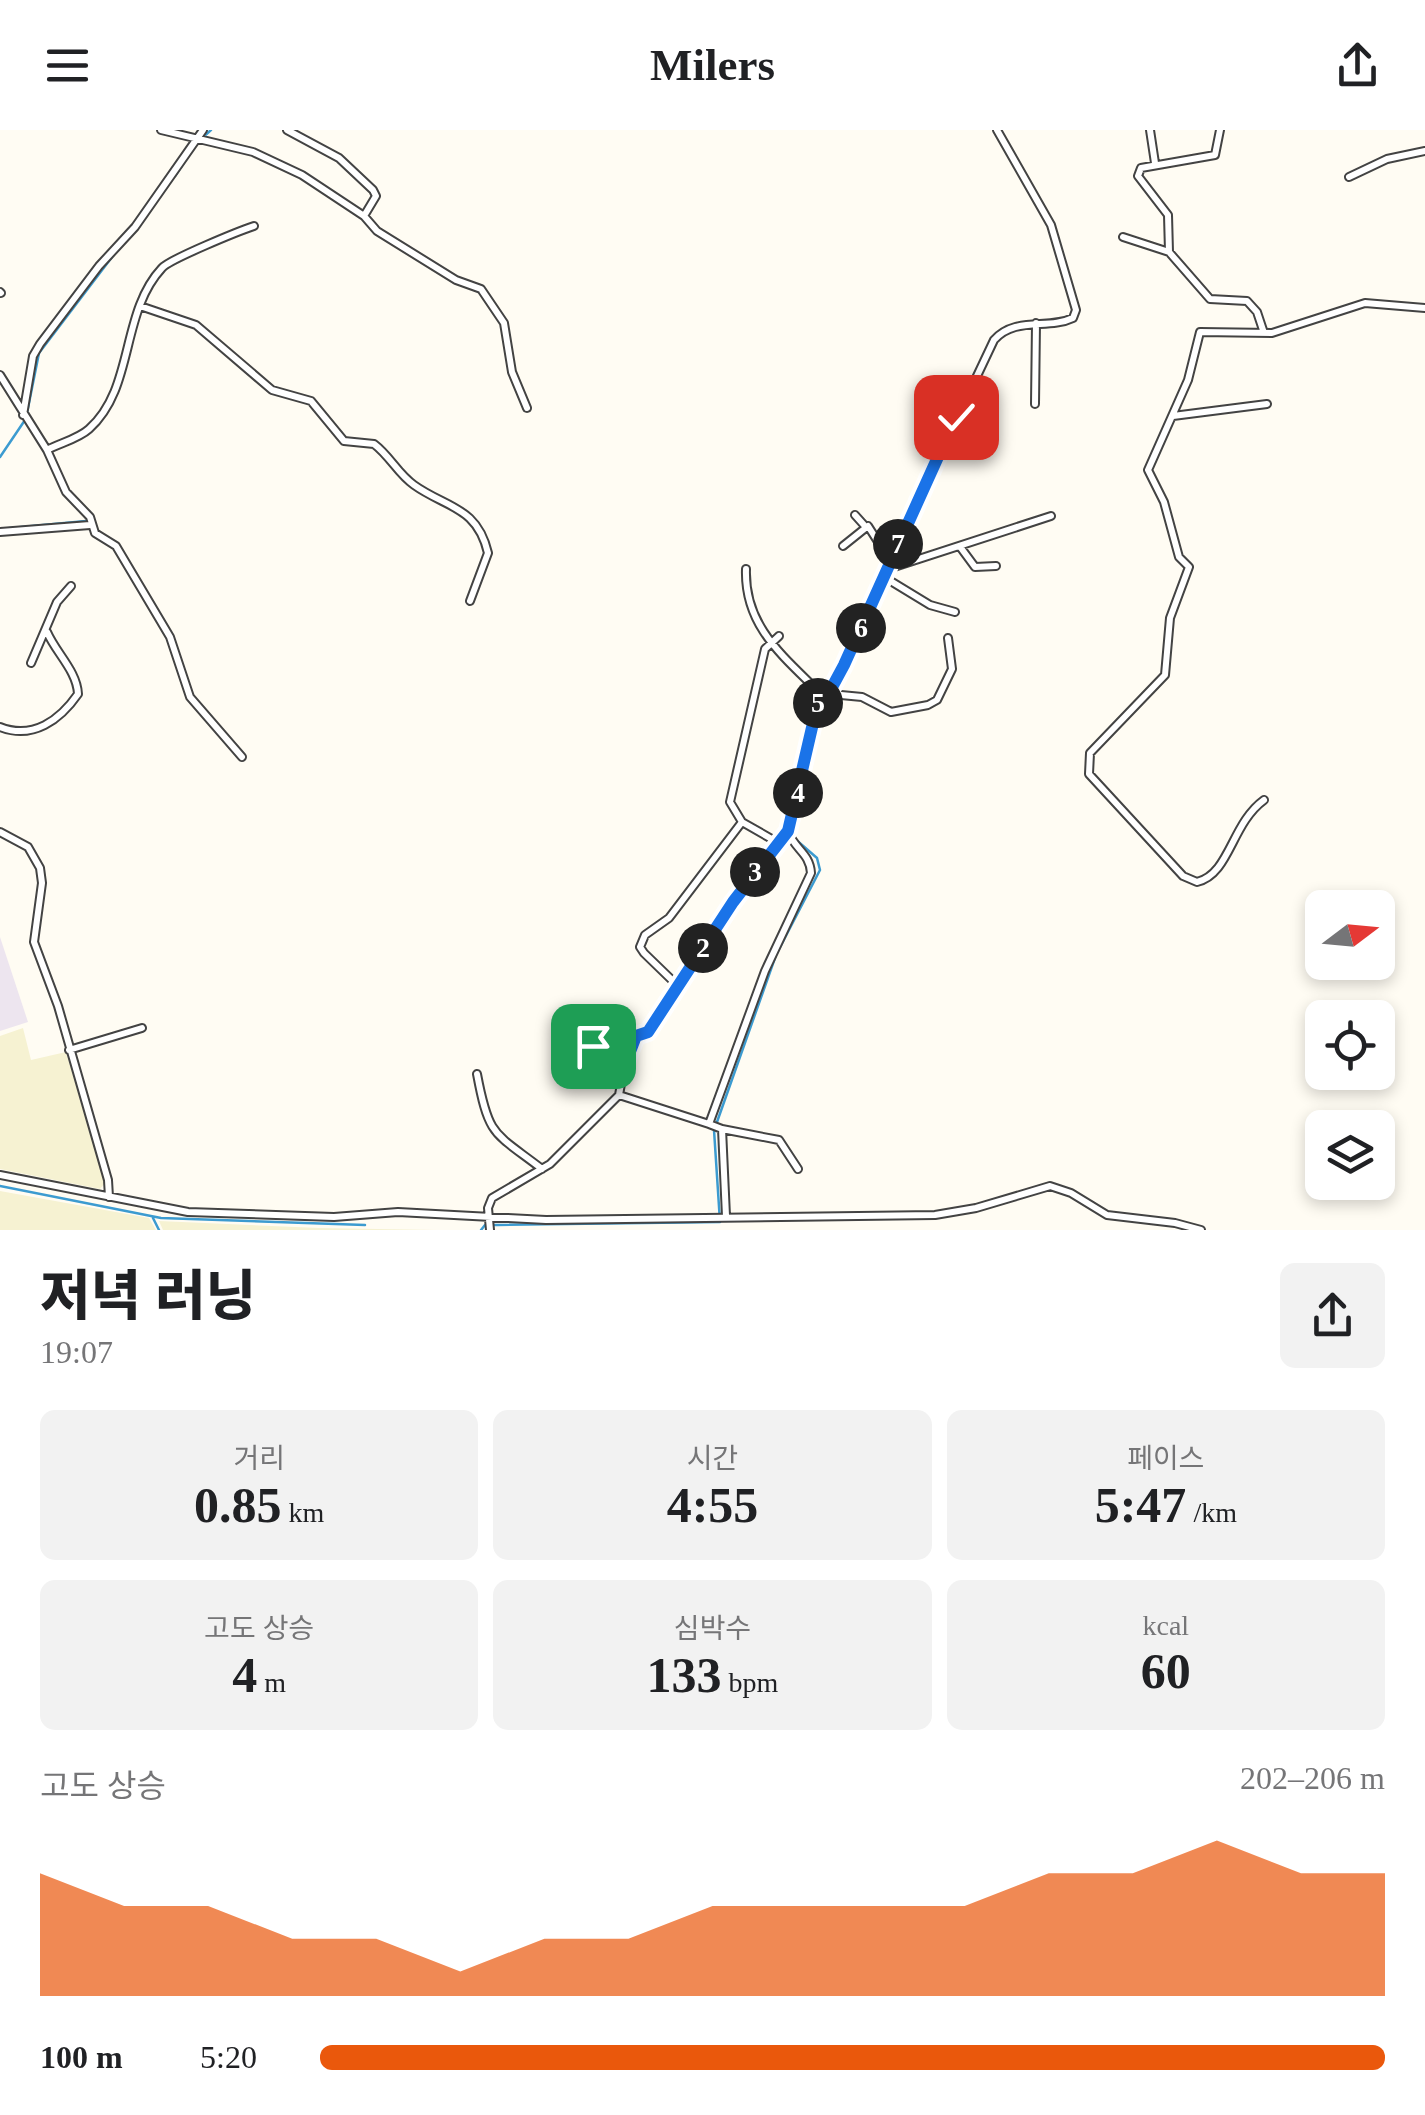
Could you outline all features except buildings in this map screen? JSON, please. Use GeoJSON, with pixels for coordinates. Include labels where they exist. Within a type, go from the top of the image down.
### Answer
{"type":"FeatureCollection","features":[{"type":"Feature","properties":{"kind":"street"},"geometry":{"type":"LineString","coordinates":[[161,130],[253,152],[302,175],[364,216],[377,231],[488,296],[504,324],[512,372],[528,408]]}},
{"type":"Feature","properties":{"kind":"street"},"geometry":{"type":"LineString","coordinates":[[25,418],[33,356],[40,344],[99,266],[135,227],[194,138],[204,130]]}},
{"type":"Feature","properties":{"kind":"street"},"geometry":{"type":"LineString","coordinates":[[287,130],[339,158],[373,190],[376,196],[364,216]]}},
{"type":"Feature","properties":{"kind":"street"},"geometry":{"type":"LineString","coordinates":[[490,1224],[488,1208],[492,1198],[542,1170],[619,1094],[636,1036],[648,1032],[788,831],[824,692],[888,569],[994,340],[1008,329],[1074,318],[1076,300],[1051,225],[997,130]]}},
{"type":"Feature","properties":{"kind":"street"},"geometry":{"type":"LineString","coordinates":[[1150,130],[1155,163]]}},
{"type":"Feature","properties":{"kind":"street"},"geometry":{"type":"LineString","coordinates":[[1169,252],[1168,215],[1138,176],[1142,168],[1155,163],[1215,155],[1220,130]]}},
{"type":"Feature","properties":{"kind":"street"},"geometry":{"type":"LineString","coordinates":[[1349,176],[1387,159],[1425,151]]}},
{"type":"Feature","properties":{"kind":"street"},"geometry":{"type":"LineString","coordinates":[[47,450],[88,431],[99,418],[121,378],[125,348],[156,276],[172,259],[198,252],[254,226]]}},
{"type":"Feature","properties":{"kind":"street"},"geometry":{"type":"LineString","coordinates":[[1122,237],[1169,252],[1210,299],[1248,300],[1264,333]]}},
{"type":"Feature","properties":{"kind":"street"},"geometry":{"type":"LineString","coordinates":[[1264,800],[1245,816],[1222,864],[1209,878],[1196,882],[1183,876],[1088,774],[1090,753],[1165,675],[1170,618],[1188,567],[1180,557],[1164,502],[1148,470],[1188,380],[1200,332],[1264,333],[1364,303],[1425,308]]}},
{"type":"Feature","properties":{"kind":"street"},"geometry":{"type":"LineString","coordinates":[[140,306],[196,325],[272,390],[311,401],[344,441],[374,444],[414,486],[461,508],[481,532],[488,553],[470,601]]}},
{"type":"Feature","properties":{"kind":"street"},"geometry":{"type":"LineString","coordinates":[[1035,404],[1036,323]]}},
{"type":"Feature","properties":{"kind":"street"},"geometry":{"type":"LineString","coordinates":[[0,375],[47,450],[66,492],[90,518],[95,534],[116,546],[170,637],[190,697],[242,757]]}},
{"type":"Feature","properties":{"kind":"street"},"geometry":{"type":"LineString","coordinates":[[1172,416],[1266,404]]}},
{"type":"Feature","properties":{"kind":"street"},"geometry":{"type":"LineString","coordinates":[[855,515],[872,530],[888,569],[930,605],[955,612]]}},
{"type":"Feature","properties":{"kind":"street"},"geometry":{"type":"LineString","coordinates":[[888,569],[1051,516]]}},
{"type":"Feature","properties":{"kind":"street"},"geometry":{"type":"LineString","coordinates":[[0,532],[90,525]]}},
{"type":"Feature","properties":{"kind":"street"},"geometry":{"type":"LineString","coordinates":[[843,546],[864,526]]}},
{"type":"Feature","properties":{"kind":"street"},"geometry":{"type":"LineString","coordinates":[[962,548],[975,567],[996,566]]}},
{"type":"Feature","properties":{"kind":"street"},"geometry":{"type":"LineString","coordinates":[[746,570],[747,600],[769,644],[824,692],[862,697],[891,712],[928,705],[937,700],[952,670],[948,638]]}},
{"type":"Feature","properties":{"kind":"street"},"geometry":{"type":"LineString","coordinates":[[31,663],[57,602],[71,586]]}},
{"type":"Feature","properties":{"kind":"street"},"geometry":{"type":"LineString","coordinates":[[1,729],[42,727],[62,715],[78,694],[73,673],[56,653],[47,632]]}},
{"type":"Feature","properties":{"kind":"street"},"geometry":{"type":"LineString","coordinates":[[777,842],[742,822],[730,802],[769,644],[778,636]]}},
{"type":"Feature","properties":{"kind":"street"},"geometry":{"type":"LineString","coordinates":[[678,986],[644,953],[641,940],[668,918],[742,822]]}},
{"type":"Feature","properties":{"kind":"street"},"geometry":{"type":"LineString","coordinates":[[722,1216],[715,1127],[765,971],[811,873],[810,862],[793,845],[788,831]]}},
{"type":"Feature","properties":{"kind":"street"},"geometry":{"type":"LineString","coordinates":[[0,832],[28,847],[40,868],[42,882],[34,942],[58,1006],[108,1180],[109,1197]]}},
{"type":"Feature","properties":{"kind":"street"},"geometry":{"type":"LineString","coordinates":[[562,1017],[624,1067]]}},
{"type":"Feature","properties":{"kind":"street"},"geometry":{"type":"LineString","coordinates":[[69,1050],[142,1028]]}},
{"type":"Feature","properties":{"kind":"street"},"geometry":{"type":"LineString","coordinates":[[477,1074],[486,1113],[497,1137],[542,1170]]}},
{"type":"Feature","properties":{"kind":"street"},"geometry":{"type":"LineString","coordinates":[[619,1094],[715,1127],[779,1140],[798,1169]]}},
{"type":"Feature","properties":{"kind":"street"},"geometry":{"type":"LineString","coordinates":[[0,1175],[188,1212],[334,1217],[398,1212],[490,1224],[946,1214],[1050,1186],[1071,1193],[1107,1215],[1202,1230]]}},
{"type":"Feature","properties":{"kind":"street"},"geometry":{"type":"LineString","coordinates":[[738,1216],[738,1230]]}},
{"type":"Feature","properties":{"kind":"shaded area"},"geometry":{"type":"Polygon","coordinates":[[[0,937],[28,1022],[0,1031],[0,937]]]}},
{"type":"Feature","properties":{"kind":"shaded area"},"geometry":{"type":"Polygon","coordinates":[[[23,1028],[31,1060],[66,1052],[105,1183],[100,1189],[0,1169],[0,1036],[23,1028]]]}},
{"type":"Feature","properties":{"kind":"shaded area"},"geometry":{"type":"Polygon","coordinates":[[[0,1191],[149,1218],[156,1230],[0,1230],[0,1191]]]}},
{"type":"Feature","properties":{"kind":"shaded area"},"geometry":{"type":"Polygon","coordinates":[[[159,1221],[319,1228],[437,1230],[163,1230],[159,1221]]]}},
{"type":"Feature","properties":{"kind":"waterway"},"geometry":{"type":"LineString","coordinates":[[201,139],[211,130]]}},
{"type":"Feature","properties":{"kind":"waterway"},"geometry":{"type":"LineString","coordinates":[[175,176],[187,158]]}},
{"type":"Feature","properties":{"kind":"waterway"},"geometry":{"type":"LineString","coordinates":[[117,251],[141,223]]}},
{"type":"Feature","properties":{"kind":"waterway"},"geometry":{"type":"LineString","coordinates":[[27,413],[39,353],[112,257]]}},
{"type":"Feature","properties":{"kind":"waterway"},"geometry":{"type":"LineString","coordinates":[[0,457],[25,420]]}},
{"type":"Feature","properties":{"kind":"waterway"},"geometry":{"type":"LineString","coordinates":[[0,529],[86,521]]}},
{"type":"Feature","properties":{"kind":"waterway"},"geometry":{"type":"LineString","coordinates":[[717,1122],[776,955],[820,870],[817,858],[794,838],[793,827],[825,688],[883,570]]}},
{"type":"Feature","properties":{"kind":"waterway"},"geometry":{"type":"LineString","coordinates":[[481,1230],[485,1225],[720,1222],[714,1130]]}},
{"type":"Feature","properties":{"kind":"waterway"},"geometry":{"type":"LineString","coordinates":[[0,1186],[161,1218],[365,1225]]}},
{"type":"Feature","properties":{"kind":"waterway"},"geometry":{"type":"LineString","coordinates":[[153,1218],[159,1230]]}},
{"type":"Feature","properties":{"kind":"route"},"geometry":{"type":"LineString","coordinates":[[593,1046],[624,1067],[636,1036],[648,1032],[733,902],[788,831],[820,693],[830,691],[844,665],[956,417]]}}]}
